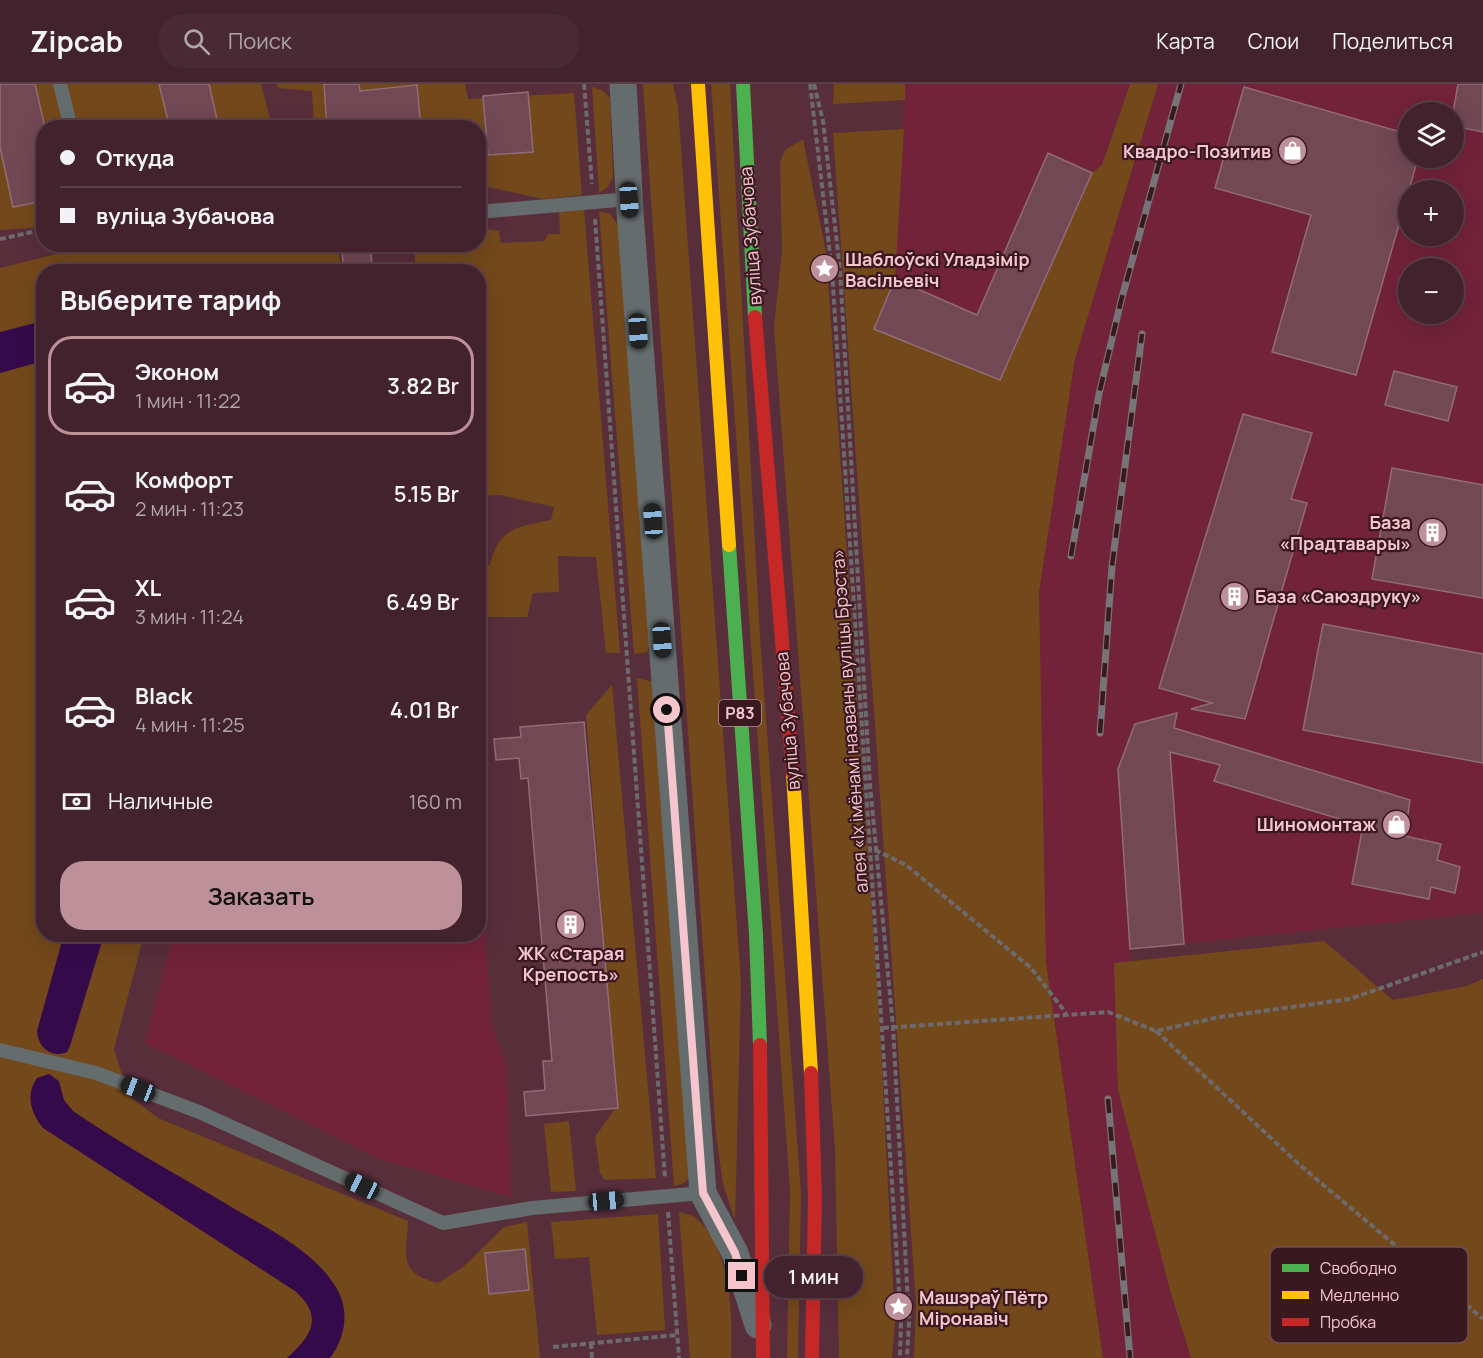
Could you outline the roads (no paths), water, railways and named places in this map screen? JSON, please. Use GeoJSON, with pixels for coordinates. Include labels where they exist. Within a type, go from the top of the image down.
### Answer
{"type":"FeatureCollection","features":[{"type":"Feature","properties":{"kind":"highway","name":"Р83"},"geometry":{"type":"LineString","coordinates":[[698,84],[756,934],[762,1109],[763,1350]]}},
{"type":"Feature","properties":{"kind":"highway","name":"вуліца Зубачова"},"geometry":{"type":"LineString","coordinates":[[743,84],[745,157],[767,500],[801,894],[813,1078],[812,1358]]}},
{"type":"Feature","properties":{"kind":"street"},"geometry":{"type":"LineString","coordinates":[[623,84],[629,200],[703,1193],[735,1253],[763,1350]]}},
{"type":"Feature","properties":{"kind":"lane"},"geometry":{"type":"LineString","coordinates":[[60,84],[69,120]]}},
{"type":"Feature","properties":{"kind":"lane"},"geometry":{"type":"LineString","coordinates":[[486,211],[629,200]]}},
{"type":"Feature","properties":{"kind":"lane"},"geometry":{"type":"LineString","coordinates":[[0,1050],[19,1057],[96,1073],[199,1112],[443,1223],[532,1208],[703,1193]]}},
{"type":"Feature","properties":{"kind":"railway"},"geometry":{"type":"LineString","coordinates":[[1071,556],[1099,394],[1121,301],[1181,84]]}},
{"type":"Feature","properties":{"kind":"railway"},"geometry":{"type":"LineString","coordinates":[[1100,733],[1112,566],[1142,334]]}},
{"type":"Feature","properties":{"kind":"railway"},"geometry":{"type":"LineString","coordinates":[[1108,1099],[1130,1358]]}},
{"type":"Feature","properties":{"kind":"place","name":"Квадро-Позитив"},"geometry":{"type":"Point","coordinates":[1292,151]}},
{"type":"Feature","properties":{"kind":"place","name":"Шаблоўскі Уладзімір Васільевіч"},"geometry":{"type":"Point","coordinates":[824,269]}},
{"type":"Feature","properties":{"kind":"place","name":"База «Прадтавары»"},"geometry":{"type":"Point","coordinates":[1432,532]}},
{"type":"Feature","properties":{"kind":"place","name":"База «Саюздруку»"},"geometry":{"type":"Point","coordinates":[1234,596]}},
{"type":"Feature","properties":{"kind":"place","name":"Шиномонтаж"},"geometry":{"type":"Point","coordinates":[1397,824]}},
{"type":"Feature","properties":{"kind":"place","name":"ЖК «Старая Крепость»"},"geometry":{"type":"Point","coordinates":[571,924]}},
{"type":"Feature","properties":{"kind":"place","name":"Машэраў Пётр Міронавіч"},"geometry":{"type":"Point","coordinates":[898,1307]}}]}
